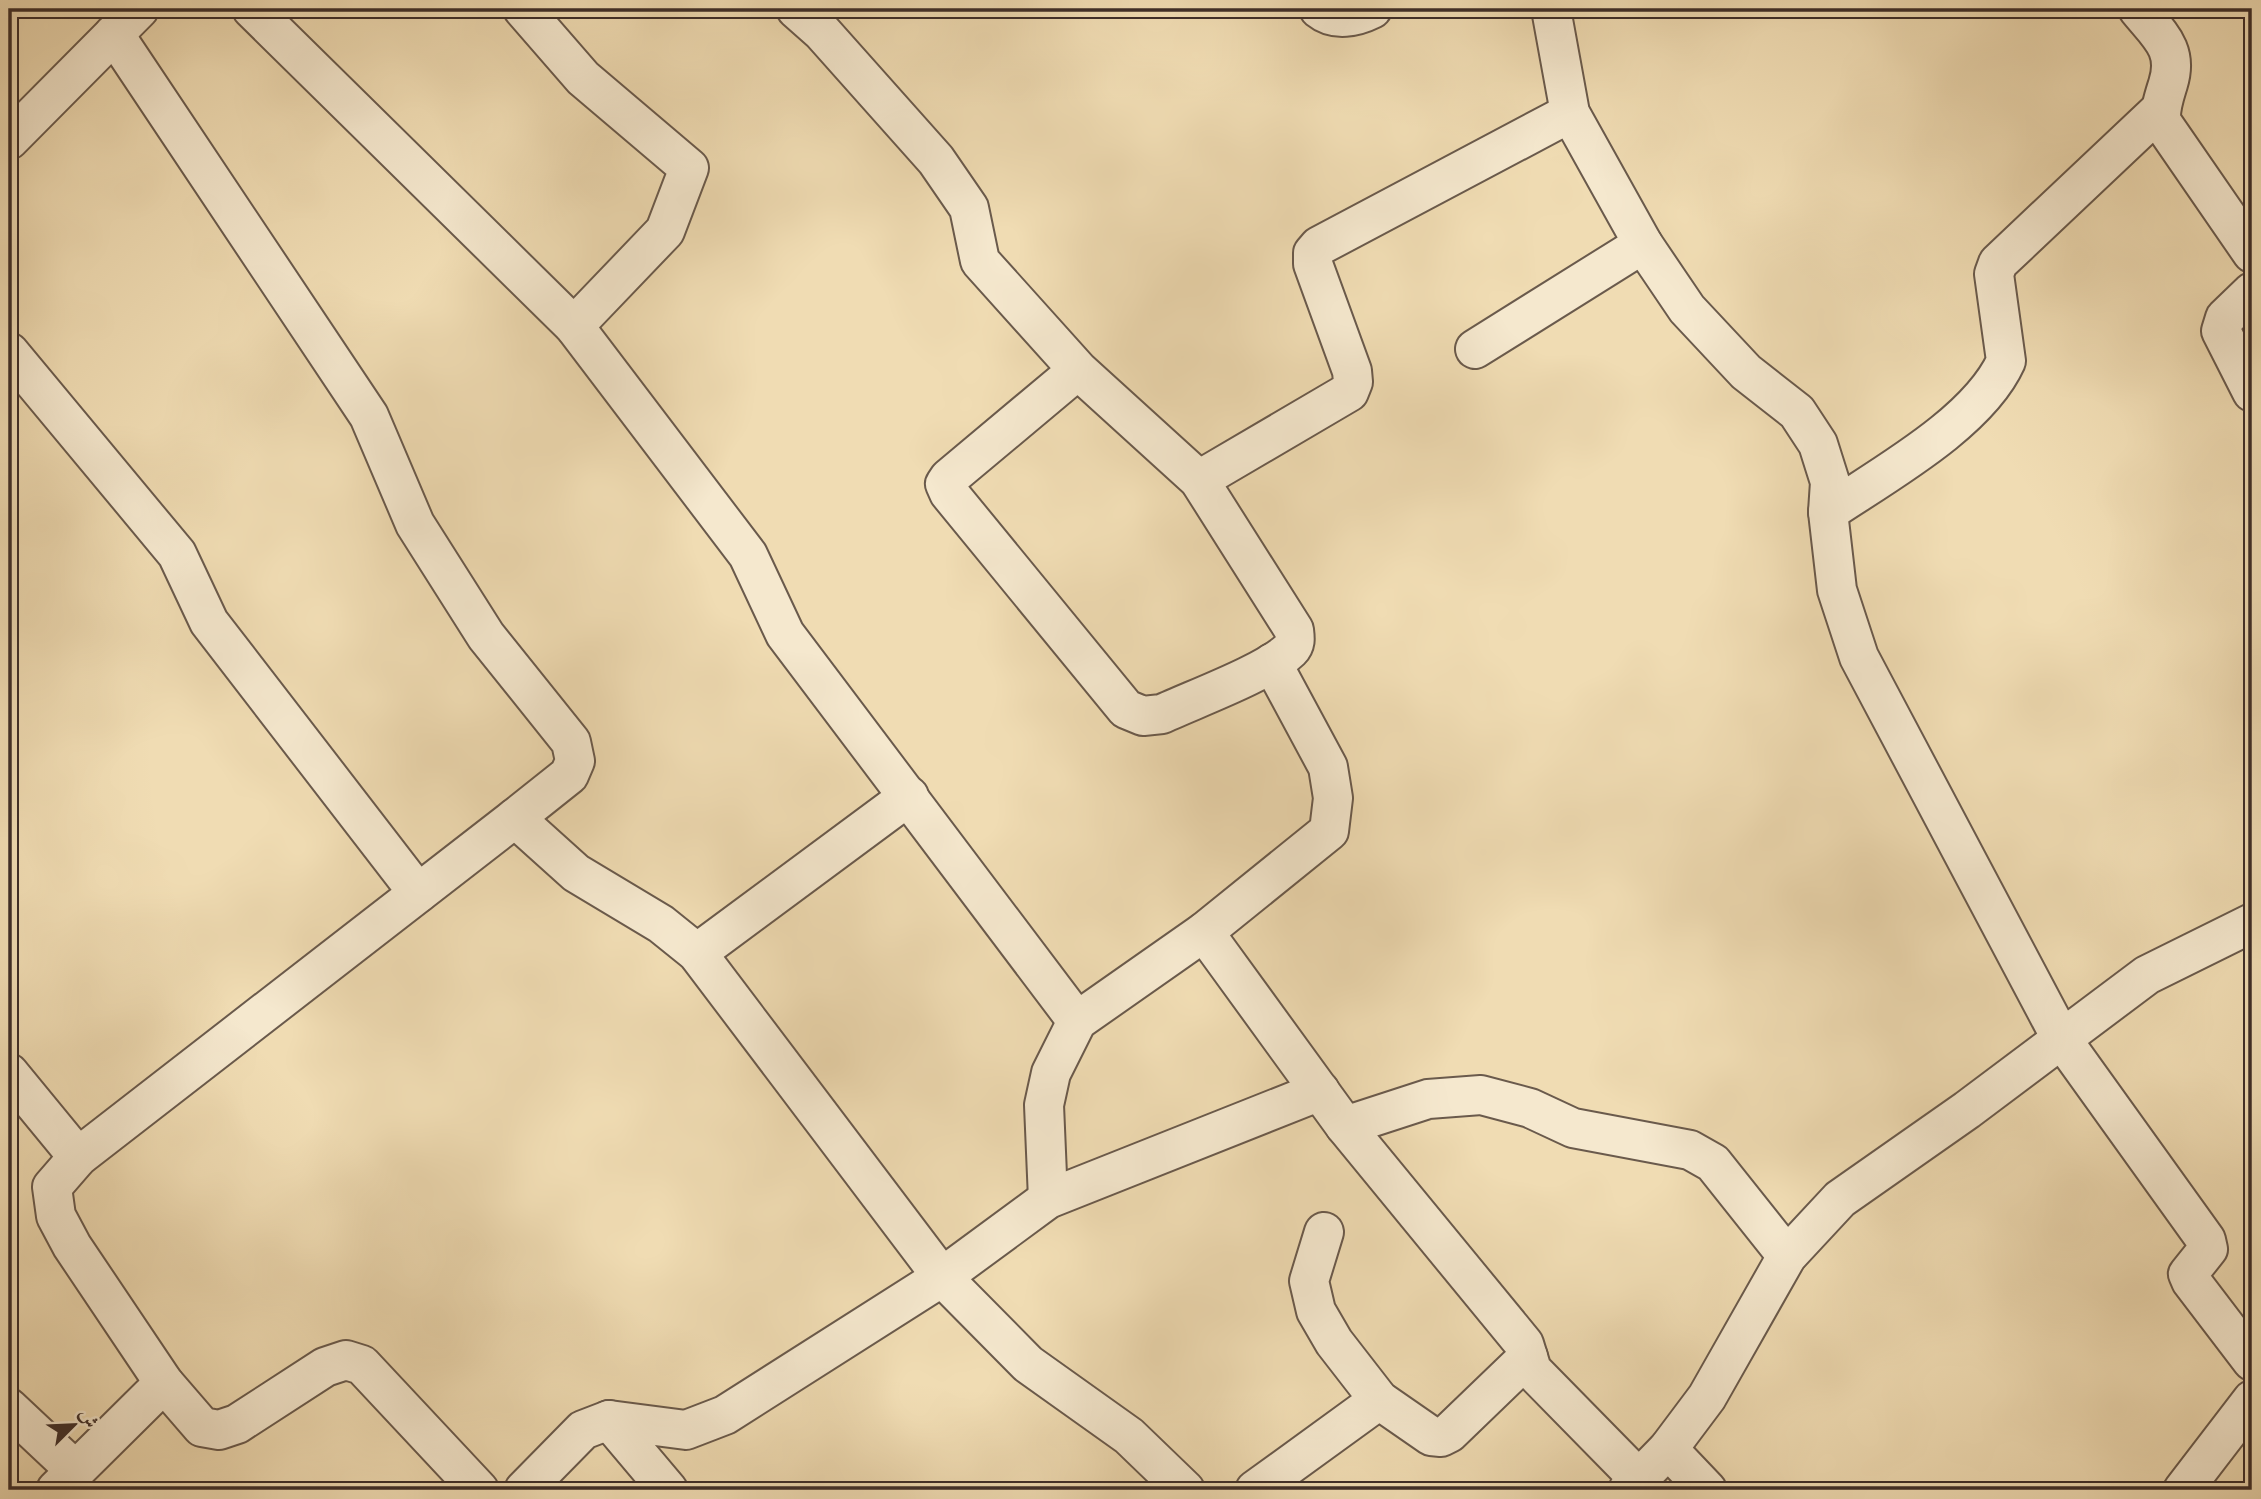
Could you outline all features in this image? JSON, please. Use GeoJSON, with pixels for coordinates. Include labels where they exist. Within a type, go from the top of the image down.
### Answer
{"type":"FeatureCollection","features":[{"type":"Feature","properties":{"kind":"street"},"geometry":{"type":"LineString","coordinates":[[252,9],[573,326],[748,555],[785,634],[1077,1021]]}},
{"type":"Feature","properties":{"kind":"street"},"geometry":{"type":"LineString","coordinates":[[523,9],[583,78],[689,168],[665,231],[573,326]]}},
{"type":"Feature","properties":{"kind":"street"},"geometry":{"type":"LineString","coordinates":[[1319,9],[1325,14],[1342,17],[1358,16],[1372,9]]}},
{"type":"Feature","properties":{"kind":"street"},"geometry":{"type":"LineString","coordinates":[[1551,9],[1570,113],[1643,244],[1687,309],[1746,372],[1797,412],[1818,444],[1830,482],[1828,512],[1837,590],[1859,657],[2061,1038],[2206,1240],[2208,1249],[2191,1267],[2191,1282],[2252,1361]]}},
{"type":"Feature","properties":{"kind":"street"},"geometry":{"type":"LineString","coordinates":[[1828,512],[1951,429],[2000,374],[2006,361],[1994,274],[1998,262],[2160,110],[2174,62],[2168,46],[2138,9]]}},
{"type":"Feature","properties":{"kind":"street"},"geometry":{"type":"LineString","coordinates":[[820,16],[936,160],[969,208],[980,261],[1078,370],[1199,480],[1294,631],[1292,649],[1272,663],[1161,714],[1143,716],[1126,709],[949,493],[946,484],[949,478],[1078,370]]}},
{"type":"Feature","properties":{"kind":"street"},"geometry":{"type":"LineString","coordinates":[[9,140],[126,21],[369,416],[415,524],[486,636],[571,742],[575,761],[569,775],[78,1157],[52,1187],[56,1216],[72,1246],[164,1383],[202,1427],[219,1430],[237,1424],[325,1367],[346,1360],[362,1365],[479,1490]]}},
{"type":"Feature","properties":{"kind":"street"},"geometry":{"type":"LineString","coordinates":[[2160,110],[2166,131],[2252,253]]}},
{"type":"Feature","properties":{"kind":"street"},"geometry":{"type":"LineString","coordinates":[[1199,480],[1349,392],[1353,382],[1352,371],[1313,264],[1313,254],[1319,246],[1570,113]]}},
{"type":"Feature","properties":{"kind":"street"},"geometry":{"type":"LineString","coordinates":[[1475,349],[1643,244]]}},
{"type":"Feature","properties":{"kind":"street"},"geometry":{"type":"LineString","coordinates":[[2252,292],[2225,318],[2221,331],[2252,392]]}},
{"type":"Feature","properties":{"kind":"street"},"geometry":{"type":"LineString","coordinates":[[9,352],[177,554],[209,622],[418,893]]}},
{"type":"Feature","properties":{"kind":"street"},"geometry":{"type":"LineString","coordinates":[[1048,1199],[1044,1104],[1051,1073],[1077,1021],[1204,932],[1329,831],[1333,798],[1328,766],[1272,663]]}},
{"type":"Feature","properties":{"kind":"street"},"geometry":{"type":"LineString","coordinates":[[698,953],[909,796]]}},
{"type":"Feature","properties":{"kind":"street"},"geometry":{"type":"LineString","coordinates":[[515,818],[576,873],[661,923],[698,953],[942,1277],[1028,1364],[1129,1436],[1185,1490]]}},
{"type":"Feature","properties":{"kind":"street"},"geometry":{"type":"LineString","coordinates":[[1204,932],[1345,1126],[1524,1344],[1532,1370],[1633,1484],[1668,1449],[1707,1397],[1787,1256],[1840,1199],[1967,1110],[2147,975],[2252,923]]}},
{"type":"Feature","properties":{"kind":"street"},"geometry":{"type":"LineString","coordinates":[[9,1073],[78,1157]]}},
{"type":"Feature","properties":{"kind":"street"},"geometry":{"type":"LineString","coordinates":[[524,1490],[583,1430],[609,1420],[686,1430],[725,1415],[942,1277],[1048,1199],[1320,1091]]}},
{"type":"Feature","properties":{"kind":"street"},"geometry":{"type":"LineString","coordinates":[[1345,1126],[1428,1099],[1481,1094],[1530,1108],[1573,1128],[1690,1150],[1713,1163],[1787,1256]]}},
{"type":"Feature","properties":{"kind":"street"},"geometry":{"type":"LineString","coordinates":[[1324,1232],[1309,1281],[1317,1311],[1334,1342],[1378,1401],[1431,1436],[1441,1437],[1450,1433],[1528,1357]]}},
{"type":"Feature","properties":{"kind":"street"},"geometry":{"type":"LineString","coordinates":[[9,1408],[65,1480],[164,1383]]}},
{"type":"Feature","properties":{"kind":"street"},"geometry":{"type":"LineString","coordinates":[[2183,1490],[2252,1400]]}},
{"type":"Feature","properties":{"kind":"street"},"geometry":{"type":"LineString","coordinates":[[1255,1490],[1378,1401]]}},
{"type":"Feature","properties":{"kind":"street"},"geometry":{"type":"LineString","coordinates":[[609,1420],[668,1490]]}},
{"type":"Feature","properties":{"kind":"street"},"geometry":{"type":"LineString","coordinates":[[1668,1449],[1707,1490]]}}]}
